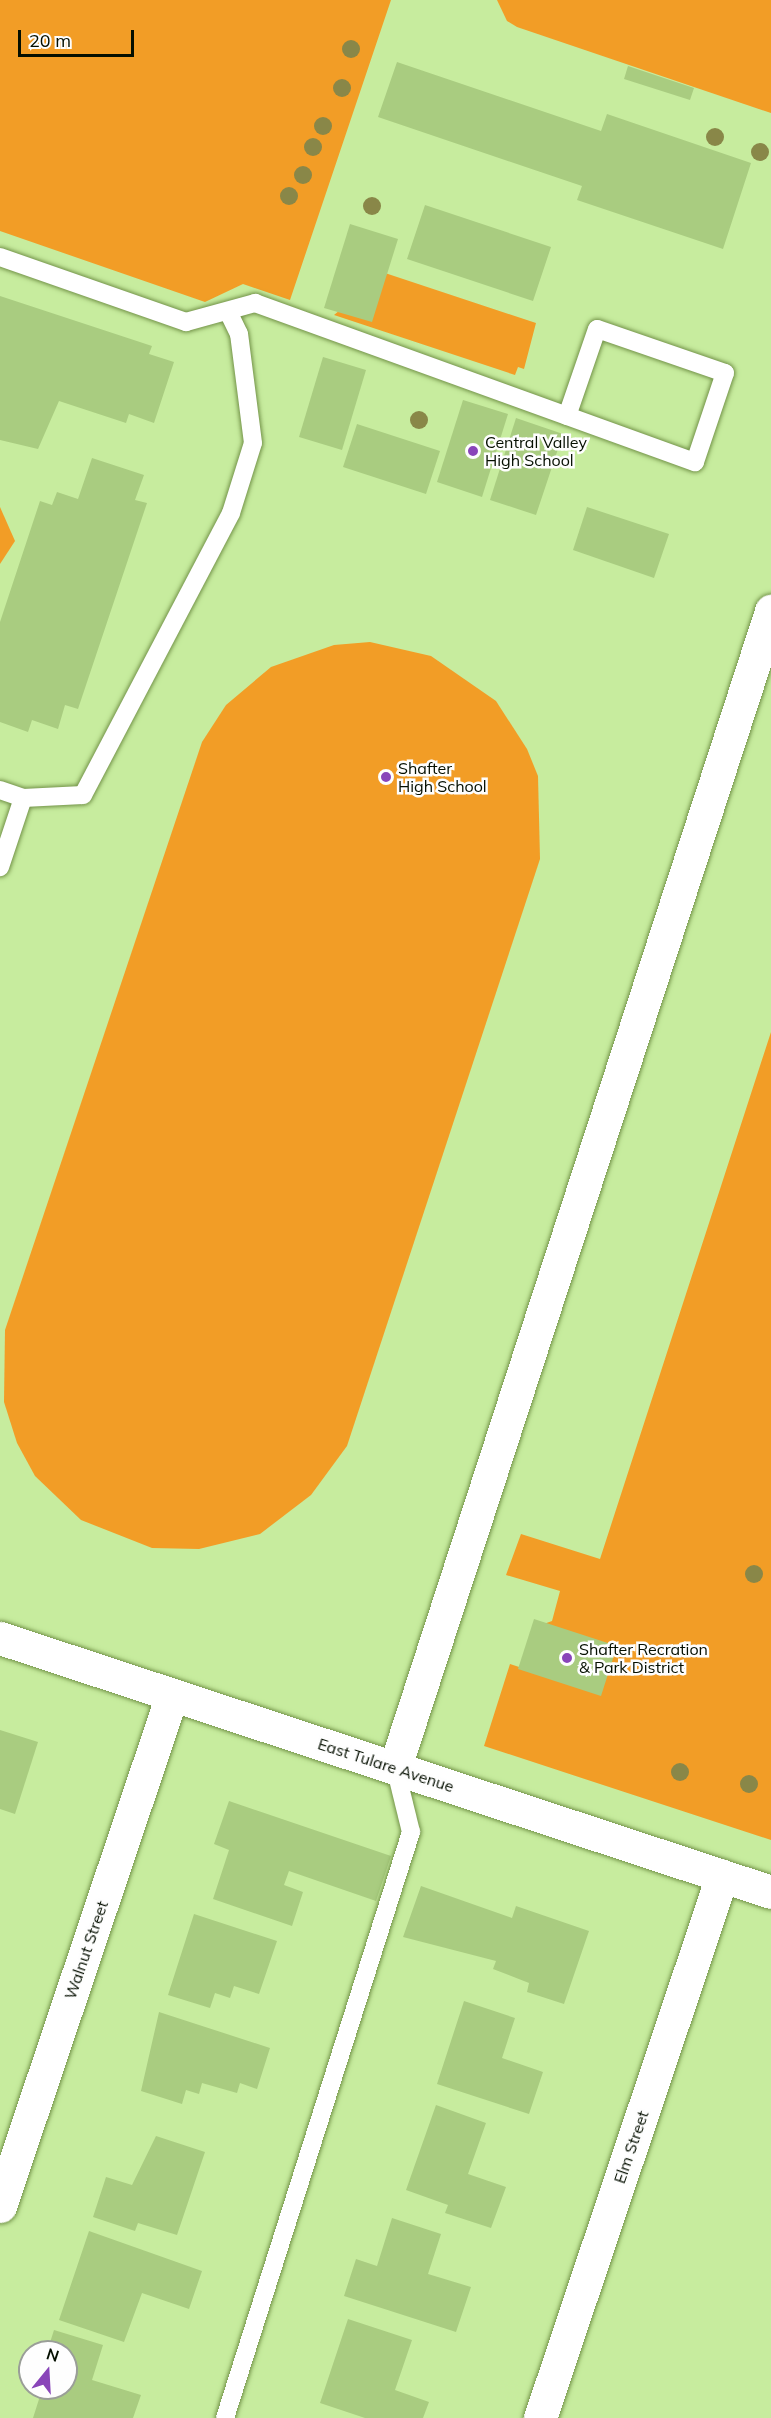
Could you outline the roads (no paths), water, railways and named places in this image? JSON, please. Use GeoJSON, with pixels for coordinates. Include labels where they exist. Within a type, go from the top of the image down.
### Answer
{"type":"FeatureCollection","features":[{"type":"Feature","properties":{"kind":"street"},"geometry":{"type":"LineString","coordinates":[[395,1767],[771,611]]}},
{"type":"Feature","properties":{"kind":"street","name":"East Tulare Avenue"},"geometry":{"type":"LineString","coordinates":[[0,1638],[771,1893]]}},
{"type":"Feature","properties":{"kind":"street","name":"Walnut Street"},"geometry":{"type":"LineString","coordinates":[[0,2206],[172,1695]]}},
{"type":"Feature","properties":{"kind":"street","name":"Elm Street"},"geometry":{"type":"LineString","coordinates":[[540,2418],[722,1876]]}},
{"type":"Feature","properties":{"kind":"lane"},"geometry":{"type":"LineString","coordinates":[[0,257],[186,322],[255,303],[567,416],[695,462],[725,373],[597,329],[567,416]]}},
{"type":"Feature","properties":{"kind":"lane"},"geometry":{"type":"LineString","coordinates":[[0,790],[23,798],[83,795],[231,513],[253,443],[239,334],[228,311]]}},
{"type":"Feature","properties":{"kind":"lane"},"geometry":{"type":"LineString","coordinates":[[0,867],[23,798]]}},
{"type":"Feature","properties":{"kind":"lane"},"geometry":{"type":"LineString","coordinates":[[225,2418],[411,1832],[395,1767]]}},
{"type":"Feature","properties":{"kind":"place","name":"Central Valley High School"},"geometry":{"type":"Point","coordinates":[473,451]}},
{"type":"Feature","properties":{"kind":"place","name":"Shafter High School"},"geometry":{"type":"Point","coordinates":[386,777]}},
{"type":"Feature","properties":{"kind":"place","name":"Shafter Recration & Park District"},"geometry":{"type":"Point","coordinates":[567,1658]}}]}
